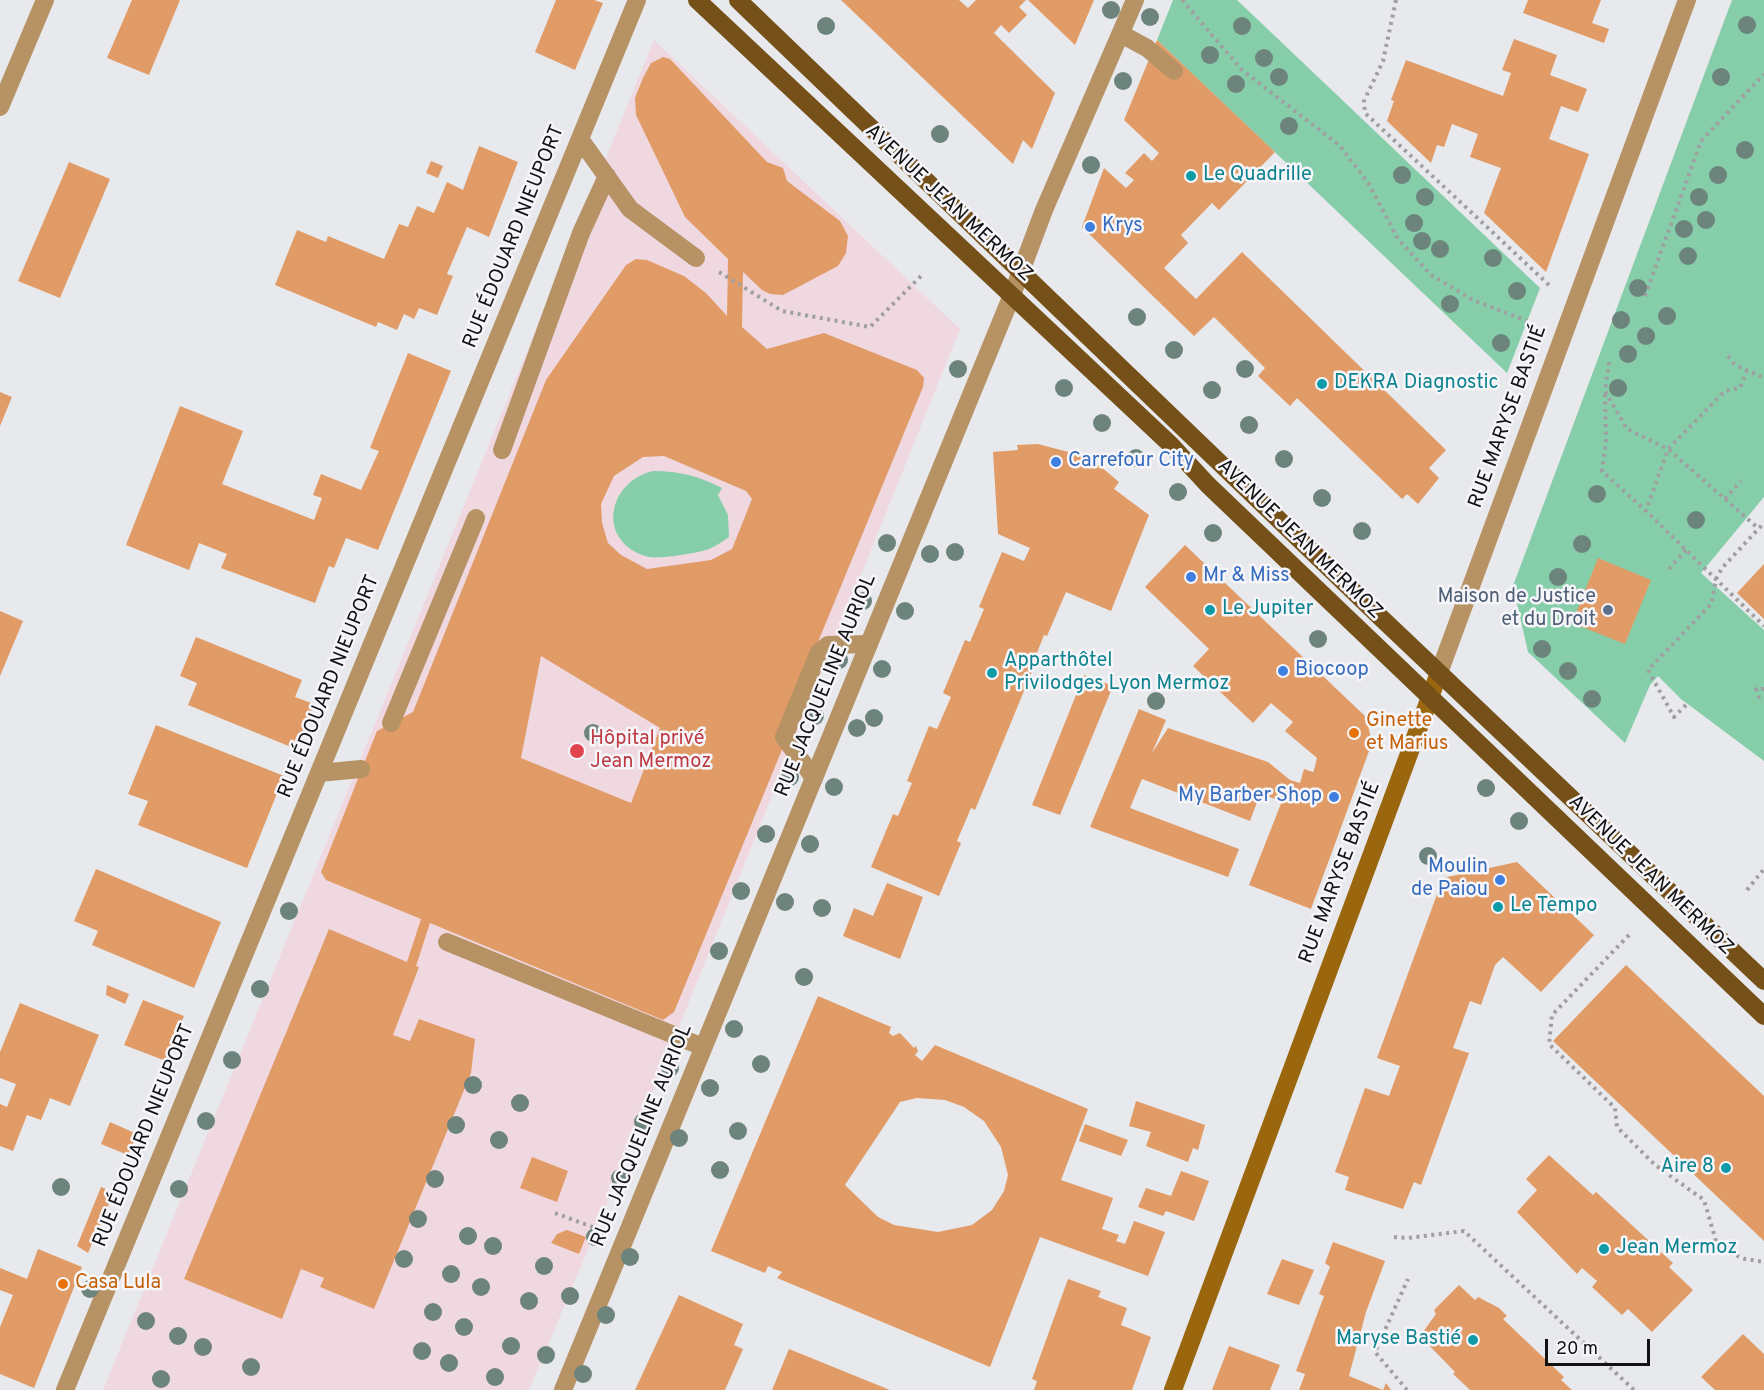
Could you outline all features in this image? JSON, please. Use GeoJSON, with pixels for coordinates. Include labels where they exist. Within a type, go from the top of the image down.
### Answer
{"type":"FeatureCollection","features":[{"type":"Feature","properties":{"kind":"main road","name":"AVENUE JEAN MERMOZ"},"geometry":{"type":"LineString","coordinates":[[697,0],[1171,445],[1208,486],[1764,1016]]}},
{"type":"Feature","properties":{"kind":"main road","name":"AVENUE JEAN MERMOZ"},"geometry":{"type":"LineString","coordinates":[[738,0],[1439,673],[1764,981]]}},
{"type":"Feature","properties":{"kind":"street"},"geometry":{"type":"LineString","coordinates":[[0,107],[45,0]]}},
{"type":"Feature","properties":{"kind":"street","name":"RUE ÉDOUARD NIEUPORT"},"geometry":{"type":"LineString","coordinates":[[64,1390],[638,0]]}},
{"type":"Feature","properties":{"kind":"street","name":"RUE JACQUELINE AURIOL"},"geometry":{"type":"LineString","coordinates":[[563,1390],[1020,272],[1135,0]]}},
{"type":"Feature","properties":{"kind":"street","name":"RUE MARYSE BASTIÉ"},"geometry":{"type":"LineString","coordinates":[[1173,1390],[1431,698],[1687,0]]}},
{"type":"Feature","properties":{"kind":"street"},"geometry":{"type":"LineString","coordinates":[[1121,34],[1147,48],[1174,71]]}},
{"type":"Feature","properties":{"kind":"street"},"geometry":{"type":"LineString","coordinates":[[580,139],[630,209],[696,258]]}},
{"type":"Feature","properties":{"kind":"street"},"geometry":{"type":"LineString","coordinates":[[502,450],[581,233],[607,176]]}},
{"type":"Feature","properties":{"kind":"street"},"geometry":{"type":"LineString","coordinates":[[391,723],[476,518]]}},
{"type":"Feature","properties":{"kind":"street"},"geometry":{"type":"LineString","coordinates":[[814,778],[784,737],[819,652],[828,645],[869,644]]}},
{"type":"Feature","properties":{"kind":"street"},"geometry":{"type":"LineString","coordinates":[[319,773],[361,769]]}},
{"type":"Feature","properties":{"kind":"street"},"geometry":{"type":"LineString","coordinates":[[447,942],[704,1047]]}},
{"type":"Feature","properties":{"kind":"path"},"geometry":{"type":"LineString","coordinates":[[1182,0],[1242,70],[1340,146],[1369,184],[1398,238],[1431,275],[1473,300],[1527,321]]}},
{"type":"Feature","properties":{"kind":"path"},"geometry":{"type":"LineString","coordinates":[[1396,0],[1383,61],[1364,100],[1365,113],[1549,285]]}},
{"type":"Feature","properties":{"kind":"path"},"geometry":{"type":"LineString","coordinates":[[1645,296],[1701,141],[1764,74]]}},
{"type":"Feature","properties":{"kind":"path"},"geometry":{"type":"LineString","coordinates":[[696,258],[782,311],[870,327],[924,273]]}},
{"type":"Feature","properties":{"kind":"path"},"geometry":{"type":"LineString","coordinates":[[1728,356],[1735,365],[1764,378]]}},
{"type":"Feature","properties":{"kind":"path"},"geometry":{"type":"LineString","coordinates":[[1609,362],[1605,391],[1606,440],[1602,471],[1764,626]]}},
{"type":"Feature","properties":{"kind":"path"},"geometry":{"type":"LineString","coordinates":[[1646,511],[1668,449],[1725,391],[1740,388],[1747,370]]}},
{"type":"Feature","properties":{"kind":"path"},"geometry":{"type":"LineString","coordinates":[[1605,391],[1627,429],[1668,449],[1759,529]]}},
{"type":"Feature","properties":{"kind":"path"},"geometry":{"type":"LineString","coordinates":[[1725,500],[1741,481]]}},
{"type":"Feature","properties":{"kind":"path"},"geometry":{"type":"LineString","coordinates":[[1686,705],[1674,717],[1648,670],[1712,603],[1716,579],[1722,567],[1764,523]]}},
{"type":"Feature","properties":{"kind":"path"},"geometry":{"type":"LineString","coordinates":[[1669,570],[1686,550]]}},
{"type":"Feature","properties":{"kind":"path"},"geometry":{"type":"LineString","coordinates":[[1764,689],[1756,689],[1759,697],[1764,697]]}},
{"type":"Feature","properties":{"kind":"path"},"geometry":{"type":"LineString","coordinates":[[1747,890],[1764,869]]}},
{"type":"Feature","properties":{"kind":"path"},"geometry":{"type":"LineString","coordinates":[[1629,935],[1552,1015],[1549,1044],[1615,1108],[1617,1127],[1655,1166],[1704,1200],[1718,1248],[1745,1259],[1764,1262]]}},
{"type":"Feature","properties":{"kind":"path"},"geometry":{"type":"LineString","coordinates":[[555,1213],[598,1229]]}},
{"type":"Feature","properties":{"kind":"path"},"geometry":{"type":"LineString","coordinates":[[1394,1237],[1408,1238],[1464,1231],[1634,1390]]}},
{"type":"Feature","properties":{"kind":"path"},"geometry":{"type":"LineString","coordinates":[[1407,1390],[1375,1352],[1408,1279]]}},
{"type":"Feature","properties":{"kind":"shaded area","name":"Hôpital privé Jean Mermoz"},"geometry":{"type":"Polygon","coordinates":[[[654,40],[960,329],[620,1173],[529,1390],[103,1390],[654,40]]]}},
{"type":"Feature","properties":{"kind":"green space"},"geometry":{"type":"Polygon","coordinates":[[[1173,0],[1237,0],[1540,288],[1507,373],[1157,40],[1173,0]]]}},
{"type":"Feature","properties":{"kind":"green space"},"geometry":{"type":"Polygon","coordinates":[[[1732,0],[1764,0],[1764,497],[1701,573],[1764,630],[1764,761],[1681,699],[1658,676],[1650,685],[1625,743],[1528,652],[1513,586],[1732,0]]]}},
{"type":"Feature","properties":{"kind":"green space"},"geometry":{"type":"Polygon","coordinates":[[[653,471],[689,475],[722,488],[718,495],[728,515],[729,537],[709,549],[679,555],[649,557],[632,550],[621,540],[615,527],[614,514],[617,500],[625,488],[637,478],[653,471]]]}},
{"type":"Feature","properties":{"kind":"building"},"geometry":{"type":"Polygon","coordinates":[[[132,0],[180,0],[149,75],[107,58],[132,0]]]}},
{"type":"Feature","properties":{"kind":"building"},"geometry":{"type":"Polygon","coordinates":[[[556,0],[594,0],[603,3],[575,70],[535,52],[556,0]]]}},
{"type":"Feature","properties":{"kind":"building"},"geometry":{"type":"Polygon","coordinates":[[[841,0],[959,0],[968,8],[976,0],[1026,0],[1019,7],[1027,15],[1009,33],[1001,25],[994,33],[1055,93],[1032,149],[1023,140],[1013,164],[841,0]]]}},
{"type":"Feature","properties":{"kind":"building"},"geometry":{"type":"Polygon","coordinates":[[[1028,0],[1094,0],[1075,45],[1028,0]]]}},
{"type":"Feature","properties":{"kind":"building"},"geometry":{"type":"Polygon","coordinates":[[[1528,0],[1601,0],[1592,23],[1609,29],[1604,43],[1523,13],[1528,0]]]}},
{"type":"Feature","properties":{"kind":"building"},"geometry":{"type":"Polygon","coordinates":[[[1514,39],[1557,55],[1550,75],[1587,89],[1578,112],[1561,106],[1549,139],[1589,154],[1546,272],[1484,213],[1501,168],[1470,157],[1478,134],[1452,124],[1444,147],[1437,145],[1431,163],[1387,121],[1394,101],[1391,100],[1406,60],[1503,96],[1511,73],[1502,70],[1514,39]]]}},
{"type":"Feature","properties":{"kind":"building"},"geometry":{"type":"Polygon","coordinates":[[[1157,40],[1275,152],[1219,210],[1212,203],[1181,235],[1188,243],[1164,268],[1196,299],[1242,252],[1446,450],[1429,468],[1439,478],[1418,504],[1407,494],[1402,499],[1297,398],[1290,406],[1258,376],[1265,368],[1214,317],[1194,336],[1082,227],[1104,168],[1126,188],[1134,180],[1125,173],[1144,153],[1152,161],[1159,153],[1124,120],[1157,40]]]}},
{"type":"Feature","properties":{"kind":"building"},"geometry":{"type":"Polygon","coordinates":[[[663,57],[670,59],[767,162],[783,168],[787,181],[840,221],[848,236],[846,253],[838,266],[783,295],[770,294],[762,290],[743,272],[742,327],[767,349],[824,333],[917,370],[924,378],[923,387],[792,705],[793,723],[674,1012],[663,1020],[430,923],[416,966],[419,967],[393,1035],[410,1041],[419,1019],[475,1039],[471,1073],[374,1309],[320,1287],[324,1278],[301,1269],[282,1319],[184,1279],[329,929],[407,962],[421,919],[326,880],[321,872],[377,731],[413,712],[546,380],[626,265],[636,259],[647,260],[684,276],[706,293],[727,316],[728,259],[685,217],[636,115],[635,98],[651,63],[663,57]],[[664,456],[643,457],[614,476],[601,504],[602,523],[608,543],[621,555],[647,569],[711,560],[732,549],[752,499],[746,491],[664,456]],[[541,656],[521,758],[631,803],[660,728],[541,656]]]}},
{"type":"Feature","properties":{"kind":"building"},"geometry":{"type":"Polygon","coordinates":[[[479,146],[518,162],[489,237],[467,227],[447,274],[453,276],[437,315],[419,308],[414,319],[404,314],[397,330],[378,322],[376,327],[275,285],[297,230],[326,242],[328,236],[384,259],[399,224],[408,227],[417,206],[434,213],[447,182],[463,190],[479,146]]]}},
{"type":"Feature","properties":{"kind":"building"},"geometry":{"type":"Polygon","coordinates":[[[431,161],[443,166],[438,178],[426,173],[431,161]]]}},
{"type":"Feature","properties":{"kind":"building"},"geometry":{"type":"Polygon","coordinates":[[[69,162],[110,179],[60,298],[18,281],[69,162]]]}},
{"type":"Feature","properties":{"kind":"building"},"geometry":{"type":"Polygon","coordinates":[[[408,353],[451,371],[378,550],[346,538],[334,568],[329,566],[315,603],[221,568],[227,554],[199,543],[189,570],[126,545],[180,406],[243,431],[222,484],[314,520],[322,498],[313,495],[321,474],[361,490],[379,451],[370,448],[408,353]]]}},
{"type":"Feature","properties":{"kind":"building"},"geometry":{"type":"Polygon","coordinates":[[[0,392],[12,397],[0,426],[0,392]]]}},
{"type":"Feature","properties":{"kind":"building","name":"Apparthôtel Privilodges Lyon Mermoz"},"geometry":{"type":"Polygon","coordinates":[[[1038,444],[1076,454],[1100,466],[1119,482],[1114,489],[1149,515],[1111,611],[1066,592],[1047,636],[1044,635],[1031,668],[1033,669],[975,810],[971,808],[957,841],[961,843],[939,896],[871,867],[893,814],[898,816],[912,783],[907,781],[929,726],[937,729],[951,697],[943,693],[965,640],[970,642],[984,609],[979,607],[1002,552],[1024,561],[1030,548],[998,534],[993,452],[1018,450],[1017,445],[1038,444]]]}},
{"type":"Feature","properties":{"kind":"building"},"geometry":{"type":"Polygon","coordinates":[[[1185,545],[1366,717],[1372,743],[1311,909],[1249,885],[1282,801],[1260,794],[1250,821],[1142,779],[1130,808],[1239,849],[1228,877],[1090,827],[1139,709],[1166,720],[1152,753],[1168,728],[1268,762],[1290,780],[1300,783],[1304,769],[1313,772],[1314,770],[1317,758],[1285,731],[1293,722],[1271,703],[1253,723],[1193,666],[1209,649],[1145,587],[1185,545]]]}},
{"type":"Feature","properties":{"kind":"building","name":"Maison de Justice et du Droit"},"geometry":{"type":"Polygon","coordinates":[[[1598,558],[1651,580],[1625,644],[1572,623],[1598,558]]]}},
{"type":"Feature","properties":{"kind":"building"},"geometry":{"type":"Polygon","coordinates":[[[1764,564],[1764,619],[1737,593],[1764,564]]]}},
{"type":"Feature","properties":{"kind":"building"},"geometry":{"type":"Polygon","coordinates":[[[0,611],[23,621],[0,676],[0,611]]]}},
{"type":"Feature","properties":{"kind":"building"},"geometry":{"type":"Polygon","coordinates":[[[196,637],[302,680],[295,697],[314,704],[296,749],[188,705],[197,683],[180,676],[196,637]]]}},
{"type":"Feature","properties":{"kind":"building"},"geometry":{"type":"Polygon","coordinates":[[[1084,675],[1113,686],[1060,815],[1032,805],[1084,675]]]}},
{"type":"Feature","properties":{"kind":"building"},"geometry":{"type":"Polygon","coordinates":[[[156,725],[284,776],[247,868],[138,825],[148,801],[128,794],[156,725]]]}},
{"type":"Feature","properties":{"kind":"building"},"geometry":{"type":"Polygon","coordinates":[[[1517,862],[1594,935],[1541,992],[1503,957],[1495,965],[1481,1005],[1470,1001],[1453,1048],[1469,1053],[1421,1185],[1414,1182],[1403,1209],[1345,1190],[1349,1177],[1335,1172],[1365,1088],[1389,1096],[1400,1066],[1377,1058],[1443,878],[1517,862]]]}},
{"type":"Feature","properties":{"kind":"building"},"geometry":{"type":"Polygon","coordinates":[[[96,869],[221,922],[194,988],[92,945],[98,931],[74,921],[96,869]]]}},
{"type":"Feature","properties":{"kind":"building"},"geometry":{"type":"Polygon","coordinates":[[[887,883],[923,897],[900,959],[843,936],[854,908],[873,916],[887,883]]]}},
{"type":"Feature","properties":{"kind":"building","name":"Aire 8"},"geometry":{"type":"Polygon","coordinates":[[[1626,965],[1764,1096],[1764,1241],[1553,1041],[1626,965]]]}},
{"type":"Feature","properties":{"kind":"building"},"geometry":{"type":"Polygon","coordinates":[[[107,985],[129,994],[125,1004],[106,995],[107,985]]]}},
{"type":"Feature","properties":{"kind":"building"},"geometry":{"type":"Polygon","coordinates":[[[818,996],[891,1027],[889,1033],[893,1036],[900,1033],[914,1048],[916,1046],[918,1051],[915,1055],[922,1061],[935,1045],[1088,1109],[1061,1180],[1113,1198],[1102,1229],[1119,1235],[1116,1241],[1125,1244],[1134,1221],[1165,1232],[1148,1276],[1040,1237],[990,1367],[777,1278],[782,1272],[768,1266],[765,1273],[711,1251],[818,996]],[[917,1098],[900,1102],[845,1185],[878,1217],[894,1225],[938,1232],[972,1225],[992,1210],[1004,1191],[1008,1175],[1001,1147],[984,1121],[964,1107],[945,1100],[917,1098]]]}},
{"type":"Feature","properties":{"kind":"building"},"geometry":{"type":"Polygon","coordinates":[[[143,1000],[184,1016],[166,1061],[124,1045],[143,1000]]]}},
{"type":"Feature","properties":{"kind":"building"},"geometry":{"type":"Polygon","coordinates":[[[20,1003],[99,1035],[70,1106],[50,1098],[41,1120],[27,1115],[13,1151],[0,1146],[0,1104],[7,1107],[16,1084],[0,1078],[0,1052],[20,1003]]]}},
{"type":"Feature","properties":{"kind":"building"},"geometry":{"type":"Polygon","coordinates":[[[1136,1101],[1205,1125],[1198,1150],[1193,1148],[1188,1162],[1146,1146],[1151,1132],[1129,1126],[1136,1101]]]}},
{"type":"Feature","properties":{"kind":"building"},"geometry":{"type":"Polygon","coordinates":[[[110,1122],[137,1134],[128,1155],[101,1144],[110,1122]]]}},
{"type":"Feature","properties":{"kind":"building"},"geometry":{"type":"Polygon","coordinates":[[[1085,1124],[1128,1140],[1121,1156],[1079,1141],[1085,1124]]]}},
{"type":"Feature","properties":{"kind":"building","name":"Jean Mermoz"},"geometry":{"type":"Polygon","coordinates":[[[1549,1155],[1593,1195],[1596,1192],[1673,1263],[1669,1267],[1693,1290],[1652,1332],[1628,1309],[1622,1315],[1592,1287],[1597,1281],[1582,1268],[1577,1274],[1517,1212],[1537,1190],[1526,1179],[1549,1155]]]}},
{"type":"Feature","properties":{"kind":"building"},"geometry":{"type":"Polygon","coordinates":[[[532,1157],[568,1171],[557,1202],[520,1188],[532,1157]]]}},
{"type":"Feature","properties":{"kind":"building"},"geometry":{"type":"Polygon","coordinates":[[[1181,1171],[1209,1181],[1194,1221],[1166,1211],[1163,1216],[1138,1207],[1146,1188],[1171,1196],[1181,1171]]]}},
{"type":"Feature","properties":{"kind":"building"},"geometry":{"type":"Polygon","coordinates":[[[101,1187],[114,1192],[88,1253],[77,1246],[101,1187]]]}},
{"type":"Feature","properties":{"kind":"building"},"geometry":{"type":"Polygon","coordinates":[[[567,1230],[586,1237],[579,1254],[551,1243],[557,1234],[567,1230]]]}},
{"type":"Feature","properties":{"kind":"building"},"geometry":{"type":"Polygon","coordinates":[[[1333,1242],[1385,1261],[1366,1312],[1349,1376],[1383,1390],[1299,1390],[1305,1374],[1296,1371],[1324,1296],[1319,1294],[1330,1267],[1325,1263],[1333,1242]]]}},
{"type":"Feature","properties":{"kind":"building"},"geometry":{"type":"Polygon","coordinates":[[[38,1249],[82,1267],[34,1388],[0,1374],[0,1327],[13,1295],[0,1290],[0,1268],[27,1279],[38,1249]]]}},
{"type":"Feature","properties":{"kind":"building"},"geometry":{"type":"Polygon","coordinates":[[[1282,1259],[1314,1270],[1299,1305],[1267,1294],[1282,1259]]]}},
{"type":"Feature","properties":{"kind":"building"},"geometry":{"type":"Polygon","coordinates":[[[1068,1279],[1101,1291],[1098,1297],[1127,1308],[1121,1325],[1151,1337],[1132,1390],[1034,1390],[1037,1381],[1032,1379],[1068,1279]]]}},
{"type":"Feature","properties":{"kind":"building","name":"Maryse Bastié"},"geometry":{"type":"Polygon","coordinates":[[[1459,1285],[1475,1300],[1478,1297],[1499,1308],[1507,1316],[1503,1319],[1564,1377],[1561,1380],[1572,1390],[1470,1390],[1420,1336],[1436,1314],[1434,1310],[1459,1285]]]}},
{"type":"Feature","properties":{"kind":"building"},"geometry":{"type":"Polygon","coordinates":[[[679,1295],[743,1324],[734,1345],[743,1349],[725,1390],[635,1390],[679,1295]]]}},
{"type":"Feature","properties":{"kind":"building"},"geometry":{"type":"Polygon","coordinates":[[[1743,1334],[1764,1354],[1764,1390],[1715,1390],[1701,1377],[1743,1334]]]}},
{"type":"Feature","properties":{"kind":"building"},"geometry":{"type":"Polygon","coordinates":[[[1229,1346],[1280,1365],[1270,1390],[1212,1390],[1229,1346]]]}},
{"type":"Feature","properties":{"kind":"building"},"geometry":{"type":"Polygon","coordinates":[[[789,1349],[890,1390],[772,1390],[789,1349]]]}},
{"type":"Feature","properties":{"kind":"building"},"geometry":{"type":"Polygon","coordinates":[[[1386,1383],[1391,1390],[1383,1390],[1386,1383]]]}},
{"type":"Feature","properties":{"kind":"place","name":"Le Quadrille"},"geometry":{"type":"Point","coordinates":[1191,176]}},
{"type":"Feature","properties":{"kind":"place","name":"Krys"},"geometry":{"type":"Point","coordinates":[1090,227]}},
{"type":"Feature","properties":{"kind":"place","name":"DEKRA Diagnostic"},"geometry":{"type":"Point","coordinates":[1322,384]}},
{"type":"Feature","properties":{"kind":"place","name":"Carrefour City"},"geometry":{"type":"Point","coordinates":[1056,462]}},
{"type":"Feature","properties":{"kind":"place","name":"Mr & Miss"},"geometry":{"type":"Point","coordinates":[1191,577]}},
{"type":"Feature","properties":{"kind":"place","name":"Le Jupiter"},"geometry":{"type":"Point","coordinates":[1210,610]}},
{"type":"Feature","properties":{"kind":"place","name":"Maison de Justice et du Droit"},"geometry":{"type":"Point","coordinates":[1608,610]}},
{"type":"Feature","properties":{"kind":"place","name":"Biocoop"},"geometry":{"type":"Point","coordinates":[1283,671]}},
{"type":"Feature","properties":{"kind":"place","name":"Apparthôtel Privilodges Lyon Mermoz"},"geometry":{"type":"Point","coordinates":[992,673]}},
{"type":"Feature","properties":{"kind":"place","name":"Ginette et Marius"},"geometry":{"type":"Point","coordinates":[1354,733]}},
{"type":"Feature","properties":{"kind":"place","name":"Hôpital privé Jean Mermoz"},"geometry":{"type":"Point","coordinates":[577,751]}},
{"type":"Feature","properties":{"kind":"place","name":"My Barber Shop"},"geometry":{"type":"Point","coordinates":[1334,797]}},
{"type":"Feature","properties":{"kind":"place","name":"Moulin de Paiou"},"geometry":{"type":"Point","coordinates":[1500,880]}},
{"type":"Feature","properties":{"kind":"place","name":"Le Tempo"},"geometry":{"type":"Point","coordinates":[1498,907]}},
{"type":"Feature","properties":{"kind":"place","name":"Aire 8"},"geometry":{"type":"Point","coordinates":[1726,1168]}},
{"type":"Feature","properties":{"kind":"place","name":"Jean Mermoz"},"geometry":{"type":"Point","coordinates":[1604,1249]}},
{"type":"Feature","properties":{"kind":"place","name":"Casa Lula"},"geometry":{"type":"Point","coordinates":[63,1284]}},
{"type":"Feature","properties":{"kind":"place","name":"Maryse Bastié"},"geometry":{"type":"Point","coordinates":[1473,1340]}}]}
